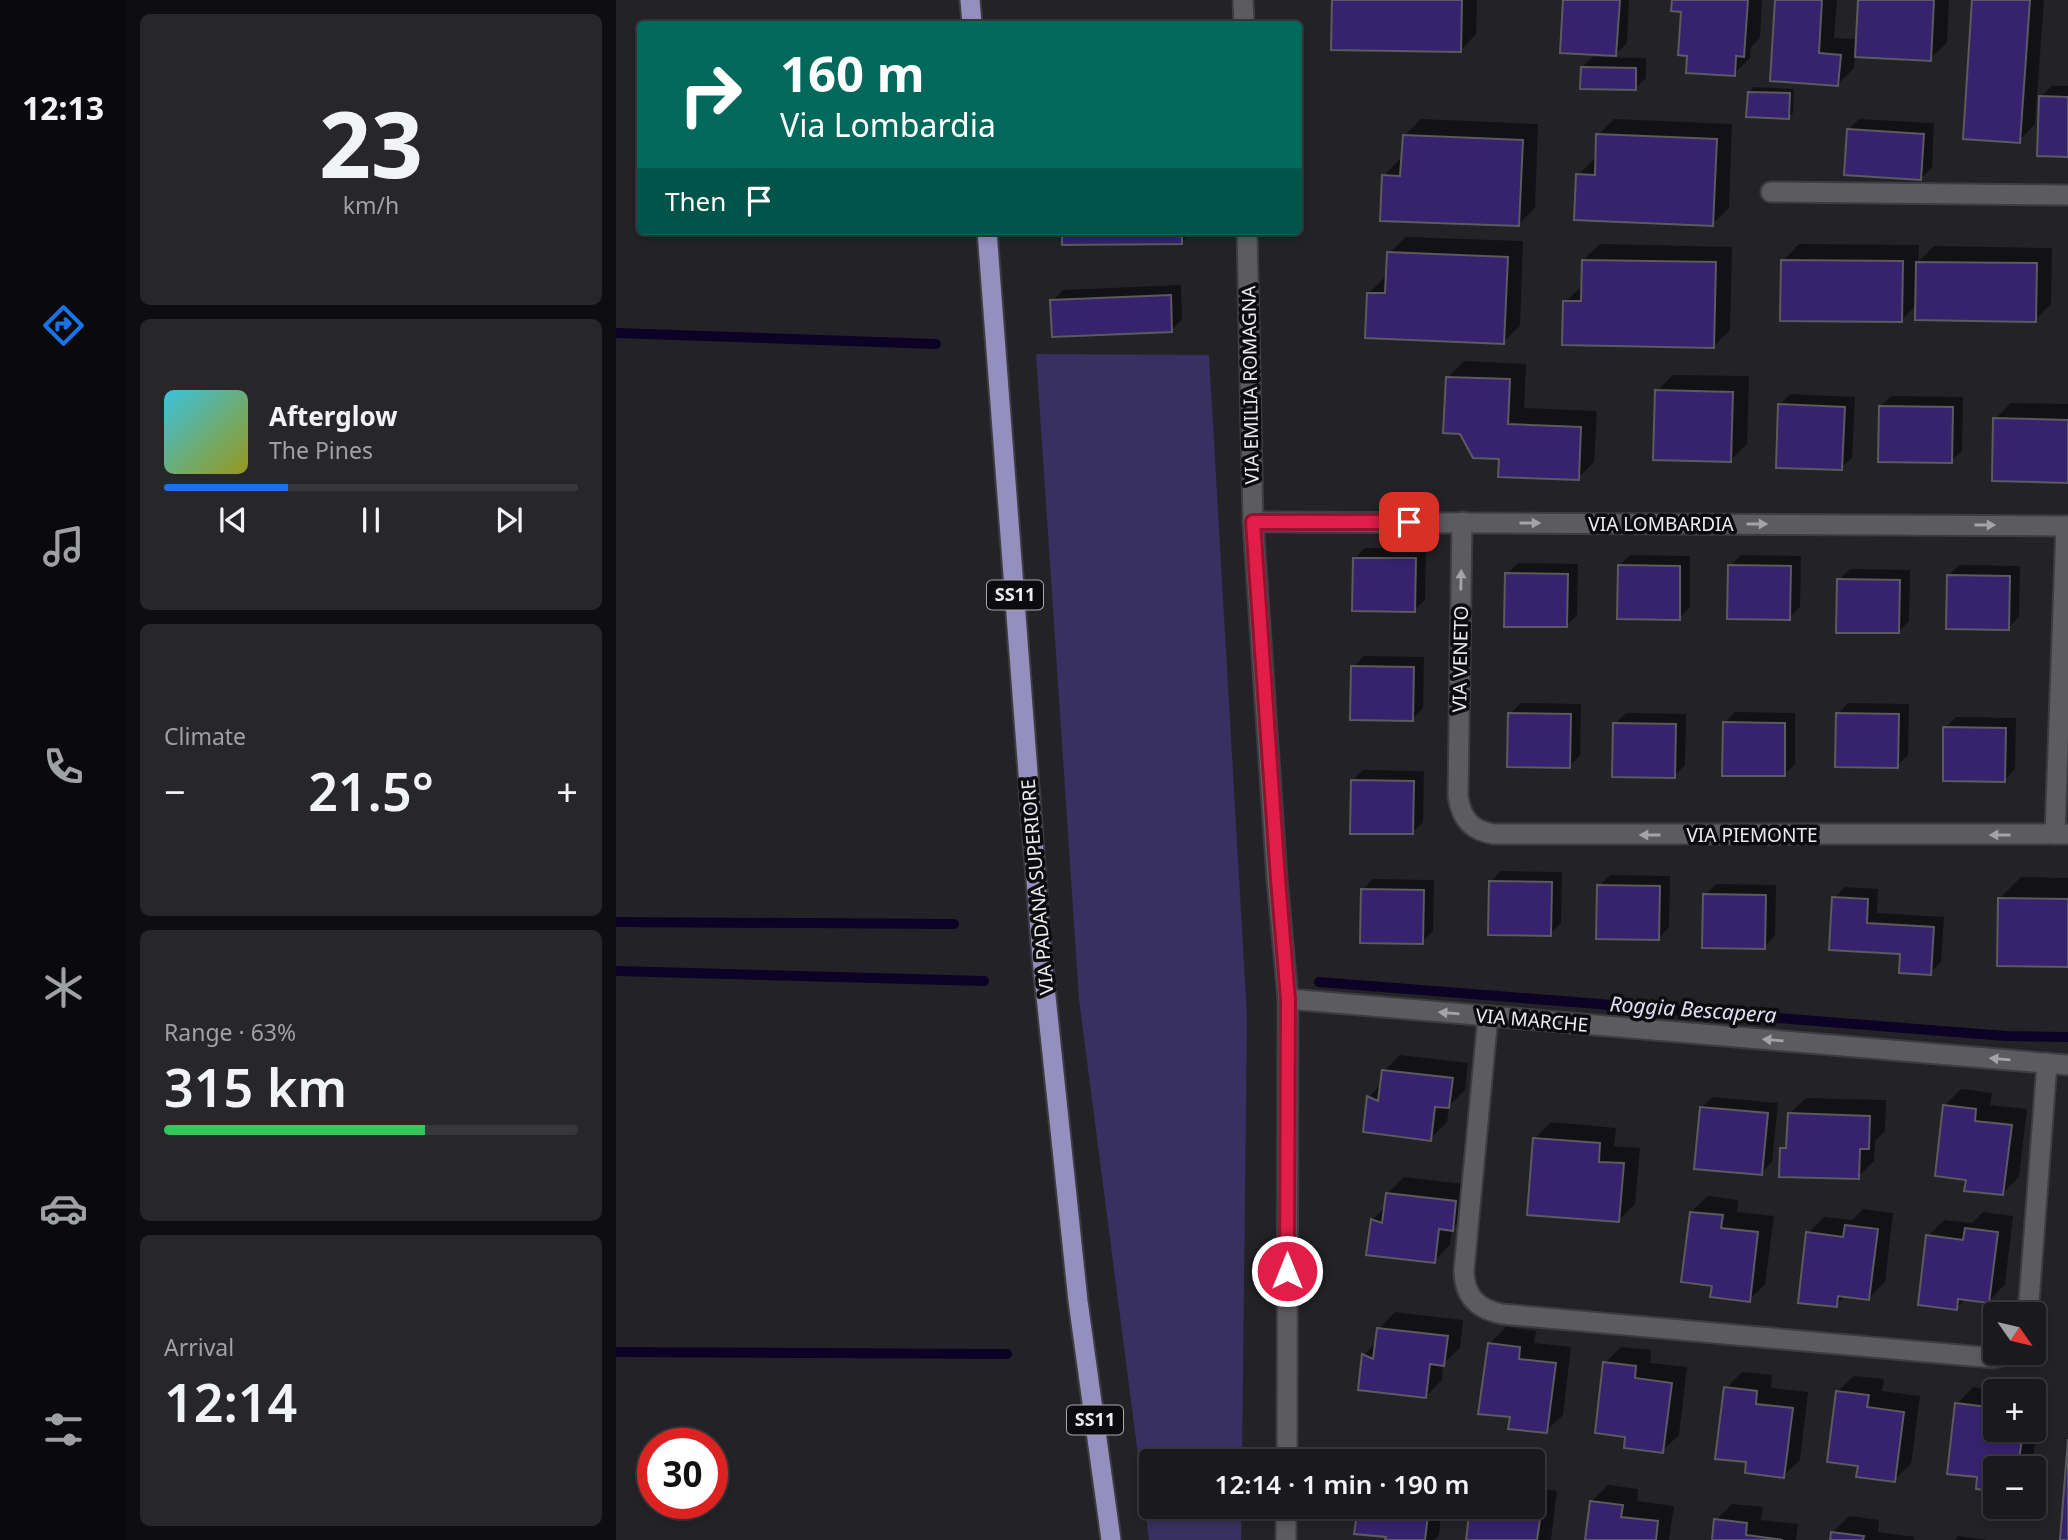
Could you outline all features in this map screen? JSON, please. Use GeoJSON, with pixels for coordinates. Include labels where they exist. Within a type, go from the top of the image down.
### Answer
{"type":"FeatureCollection","features":[{"type":"Feature","properties":{"kind":"main road"},"geometry":{"type":"LineString","coordinates":[[970,0],[972,21]]}},
{"type":"Feature","properties":{"kind":"main road","name":"VIA PADANA SUPERIORE"},"geometry":{"type":"LineString","coordinates":[[987,235],[1042,958],[1078,1301],[1111,1540]]}},
{"type":"Feature","properties":{"kind":"street"},"geometry":{"type":"LineString","coordinates":[[1243,0],[1244,21]]}},
{"type":"Feature","properties":{"kind":"street"},"geometry":{"type":"LineString","coordinates":[[1771,192],[2068,195]]}},
{"type":"Feature","properties":{"kind":"street","name":"VIA EMILIA ROMAGNA"},"geometry":{"type":"LineString","coordinates":[[1247,235],[1253,522],[1276,865],[1288,999],[1287,1449]]}},
{"type":"Feature","properties":{"kind":"street","name":"VIA LOMBARDIA"},"geometry":{"type":"LineString","coordinates":[[1253,522],[2067,526]]}},
{"type":"Feature","properties":{"kind":"street","name":"VIA VENETO"},"geometry":{"type":"LineString","coordinates":[[1458,796],[1462,523]]}},
{"type":"Feature","properties":{"kind":"street"},"geometry":{"type":"LineString","coordinates":[[2062,834],[2067,526]]}},
{"type":"Feature","properties":{"kind":"street","name":"VIA PIEMONTE"},"geometry":{"type":"LineString","coordinates":[[1458,796],[1468,824],[1476,830],[1494,834],[2062,834]]}},
{"type":"Feature","properties":{"kind":"street","name":"VIA MARCHE"},"geometry":{"type":"LineString","coordinates":[[1288,999],[2068,1065]]}},
{"type":"Feature","properties":{"kind":"street"},"geometry":{"type":"LineString","coordinates":[[1488,1016],[1465,1270],[1467,1291],[1473,1302],[1481,1308],[1502,1314],[1983,1357]]}},
{"type":"Feature","properties":{"kind":"street"},"geometry":{"type":"LineString","coordinates":[[2029,1302],[2048,1063]]}},
{"type":"Feature","properties":{"kind":"street"},"geometry":{"type":"LineString","coordinates":[[1286,1519],[1286,1540]]}},
{"type":"Feature","properties":{"kind":"shaded area"},"geometry":{"type":"Polygon","coordinates":[[[1036,354],[1209,355],[1247,1017],[1242,1449],[1139,1449],[1139,1463],[1079,999],[1036,354]]]}},
{"type":"Feature","properties":{"kind":"shaded area"},"geometry":{"type":"Polygon","coordinates":[[[1146,1519],[1242,1519],[1241,1540],[1149,1540],[1146,1519]]]}},
{"type":"Feature","properties":{"kind":"building"},"geometry":{"type":"Polygon","coordinates":[[[1332,0],[1462,0],[1461,52],[1331,50],[1332,0]]]}},
{"type":"Feature","properties":{"kind":"building"},"geometry":{"type":"Polygon","coordinates":[[[1563,0],[1620,0],[1616,56],[1560,53],[1563,0]]]}},
{"type":"Feature","properties":{"kind":"building"},"geometry":{"type":"Polygon","coordinates":[[[1672,0],[1748,0],[1744,57],[1736,56],[1735,76],[1686,73],[1687,56],[1678,55],[1681,12],[1671,11],[1672,0]]]}},
{"type":"Feature","properties":{"kind":"building"},"geometry":{"type":"Polygon","coordinates":[[[1775,0],[1822,0],[1819,53],[1841,55],[1838,86],[1770,81],[1775,0]]]}},
{"type":"Feature","properties":{"kind":"building"},"geometry":{"type":"Polygon","coordinates":[[[1858,0],[1934,0],[1931,61],[1855,57],[1858,0]]]}},
{"type":"Feature","properties":{"kind":"building"},"geometry":{"type":"Polygon","coordinates":[[[1972,0],[2030,0],[2020,143],[1963,139],[1972,0]]]}},
{"type":"Feature","properties":{"kind":"building"},"geometry":{"type":"Polygon","coordinates":[[[1581,67],[1636,68],[1636,90],[1580,89],[1581,67]]]}},
{"type":"Feature","properties":{"kind":"building"},"geometry":{"type":"Polygon","coordinates":[[[1748,92],[1790,93],[1789,119],[1746,117],[1748,92]]]}},
{"type":"Feature","properties":{"kind":"building"},"geometry":{"type":"Polygon","coordinates":[[[2039,96],[2068,97],[2068,157],[2037,156],[2039,96]]]}},
{"type":"Feature","properties":{"kind":"building"},"geometry":{"type":"Polygon","coordinates":[[[1847,129],[1924,134],[1921,180],[1844,175],[1847,129]]]}},
{"type":"Feature","properties":{"kind":"building"},"geometry":{"type":"Polygon","coordinates":[[[1596,134],[1717,139],[1713,226],[1574,220],[1576,174],[1595,175],[1596,134]]]}},
{"type":"Feature","properties":{"kind":"building"},"geometry":{"type":"Polygon","coordinates":[[[1403,135],[1523,140],[1519,226],[1380,221],[1382,175],[1400,176],[1403,135]]]}},
{"type":"Feature","properties":{"kind":"building"},"geometry":{"type":"Polygon","coordinates":[[[1062,235],[1182,235],[1182,244],[1062,245],[1062,235]]]}},
{"type":"Feature","properties":{"kind":"building"},"geometry":{"type":"Polygon","coordinates":[[[1387,252],[1508,257],[1504,344],[1365,338],[1367,293],[1385,293],[1387,252]]]}},
{"type":"Feature","properties":{"kind":"building"},"geometry":{"type":"Polygon","coordinates":[[[1582,260],[1716,262],[1714,348],[1562,345],[1563,301],[1581,301],[1582,260]]]}},
{"type":"Feature","properties":{"kind":"building"},"geometry":{"type":"Polygon","coordinates":[[[1781,260],[1903,261],[1902,322],[1780,321],[1781,260]]]}},
{"type":"Feature","properties":{"kind":"building"},"geometry":{"type":"Polygon","coordinates":[[[1916,262],[2037,263],[2036,322],[1915,320],[1916,262]]]}},
{"type":"Feature","properties":{"kind":"building"},"geometry":{"type":"Polygon","coordinates":[[[1171,295],[1172,332],[1052,337],[1050,300],[1171,295]]]}},
{"type":"Feature","properties":{"kind":"building"},"geometry":{"type":"Polygon","coordinates":[[[1446,377],[1510,379],[1508,424],[1581,427],[1579,480],[1498,477],[1499,459],[1473,458],[1460,434],[1443,433],[1446,377]]]}},
{"type":"Feature","properties":{"kind":"building"},"geometry":{"type":"Polygon","coordinates":[[[1655,390],[1733,392],[1731,462],[1653,460],[1655,390]]]}},
{"type":"Feature","properties":{"kind":"building"},"geometry":{"type":"Polygon","coordinates":[[[1778,404],[1845,407],[1842,470],[1776,468],[1778,404]]]}},
{"type":"Feature","properties":{"kind":"building"},"geometry":{"type":"Polygon","coordinates":[[[1879,406],[1953,407],[1952,463],[1878,462],[1879,406]]]}},
{"type":"Feature","properties":{"kind":"building"},"geometry":{"type":"Polygon","coordinates":[[[1993,418],[2068,420],[2068,483],[1992,481],[1993,418]]]}},
{"type":"Feature","properties":{"kind":"building"},"geometry":{"type":"Polygon","coordinates":[[[1353,558],[1416,558],[1415,612],[1352,611],[1353,558]]]}},
{"type":"Feature","properties":{"kind":"building"},"geometry":{"type":"Polygon","coordinates":[[[1618,565],[1680,566],[1680,620],[1617,619],[1618,565]]]}},
{"type":"Feature","properties":{"kind":"building"},"geometry":{"type":"Polygon","coordinates":[[[1728,565],[1791,566],[1790,620],[1727,619],[1728,565]]]}},
{"type":"Feature","properties":{"kind":"building"},"geometry":{"type":"Polygon","coordinates":[[[1505,573],[1568,574],[1567,627],[1504,627],[1505,573]]]}},
{"type":"Feature","properties":{"kind":"building"},"geometry":{"type":"Polygon","coordinates":[[[1947,575],[2010,576],[2009,630],[1946,629],[1947,575]]]}},
{"type":"Feature","properties":{"kind":"building"},"geometry":{"type":"Polygon","coordinates":[[[1837,579],[1900,580],[1899,633],[1836,633],[1837,579]]]}},
{"type":"Feature","properties":{"kind":"building"},"geometry":{"type":"Polygon","coordinates":[[[1351,666],[1414,667],[1413,721],[1350,720],[1351,666]]]}},
{"type":"Feature","properties":{"kind":"building"},"geometry":{"type":"Polygon","coordinates":[[[1508,713],[1571,714],[1570,768],[1507,767],[1508,713]]]}},
{"type":"Feature","properties":{"kind":"building"},"geometry":{"type":"Polygon","coordinates":[[[1836,713],[1899,714],[1898,768],[1835,767],[1836,713]]]}},
{"type":"Feature","properties":{"kind":"building"},"geometry":{"type":"Polygon","coordinates":[[[1723,722],[1785,723],[1785,776],[1722,776],[1723,722]]]}},
{"type":"Feature","properties":{"kind":"building"},"geometry":{"type":"Polygon","coordinates":[[[1613,723],[1676,724],[1675,778],[1612,777],[1613,723]]]}},
{"type":"Feature","properties":{"kind":"building"},"geometry":{"type":"Polygon","coordinates":[[[1943,727],[2006,728],[2005,782],[1943,781],[1943,727]]]}},
{"type":"Feature","properties":{"kind":"building"},"geometry":{"type":"Polygon","coordinates":[[[1351,780],[1414,781],[1413,834],[1350,834],[1351,780]]]}},
{"type":"Feature","properties":{"kind":"building"},"geometry":{"type":"Polygon","coordinates":[[[1489,881],[1552,882],[1551,936],[1488,935],[1489,881]]]}},
{"type":"Feature","properties":{"kind":"building"},"geometry":{"type":"Polygon","coordinates":[[[1597,885],[1660,886],[1659,940],[1596,939],[1597,885]]]}},
{"type":"Feature","properties":{"kind":"building"},"geometry":{"type":"Polygon","coordinates":[[[1361,889],[1424,890],[1423,944],[1360,943],[1361,889]]]}},
{"type":"Feature","properties":{"kind":"building"},"geometry":{"type":"Polygon","coordinates":[[[1703,894],[1766,895],[1765,949],[1702,948],[1703,894]]]}},
{"type":"Feature","properties":{"kind":"building"},"geometry":{"type":"Polygon","coordinates":[[[1832,897],[1868,899],[1867,923],[1934,927],[1931,975],[1899,973],[1900,954],[1829,950],[1832,897]]]}},
{"type":"Feature","properties":{"kind":"building"},"geometry":{"type":"Polygon","coordinates":[[[1998,898],[2068,899],[2068,967],[1997,966],[1998,898]]]}},
{"type":"Feature","properties":{"kind":"building"},"geometry":{"type":"Polygon","coordinates":[[[1382,1070],[1453,1078],[1449,1108],[1435,1107],[1431,1141],[1363,1132],[1367,1096],[1378,1101],[1382,1070]]]}},
{"type":"Feature","properties":{"kind":"building"},"geometry":{"type":"Polygon","coordinates":[[[1943,1105],[1976,1109],[1975,1121],[2012,1125],[2003,1195],[1964,1191],[1966,1180],[1935,1176],[1943,1105]]]}},
{"type":"Feature","properties":{"kind":"building"},"geometry":{"type":"Polygon","coordinates":[[[1700,1107],[1768,1113],[1762,1175],[1694,1169],[1700,1107]]]}},
{"type":"Feature","properties":{"kind":"building"},"geometry":{"type":"Polygon","coordinates":[[[1788,1113],[1870,1116],[1869,1149],[1860,1149],[1859,1179],[1779,1177],[1780,1148],[1786,1148],[1788,1113]]]}},
{"type":"Feature","properties":{"kind":"building"},"geometry":{"type":"Polygon","coordinates":[[[1533,1138],[1600,1143],[1599,1162],[1624,1163],[1619,1222],[1527,1215],[1533,1138]]]}},
{"type":"Feature","properties":{"kind":"building"},"geometry":{"type":"Polygon","coordinates":[[[1386,1193],[1456,1201],[1453,1231],[1439,1229],[1435,1263],[1366,1255],[1371,1219],[1382,1223],[1386,1193]]]}},
{"type":"Feature","properties":{"kind":"building"},"geometry":{"type":"Polygon","coordinates":[[[1690,1212],[1723,1215],[1721,1228],[1758,1232],[1750,1302],[1710,1297],[1712,1286],[1681,1282],[1690,1212]]]}},
{"type":"Feature","properties":{"kind":"building"},"geometry":{"type":"Polygon","coordinates":[[[1845,1225],[1878,1229],[1869,1300],[1838,1296],[1837,1307],[1798,1303],[1806,1232],[1843,1237],[1845,1225]]]}},
{"type":"Feature","properties":{"kind":"building"},"geometry":{"type":"Polygon","coordinates":[[[1965,1228],[1998,1232],[1989,1302],[1958,1299],[1957,1310],[1918,1305],[1926,1235],[1963,1240],[1965,1228]]]}},
{"type":"Feature","properties":{"kind":"building"},"geometry":{"type":"Polygon","coordinates":[[[1377,1328],[1448,1336],[1444,1366],[1430,1364],[1426,1398],[1358,1390],[1362,1354],[1373,1359],[1377,1328]]]}},
{"type":"Feature","properties":{"kind":"building"},"geometry":{"type":"Polygon","coordinates":[[[1488,1343],[1520,1347],[1519,1359],[1556,1363],[1547,1433],[1508,1429],[1510,1417],[1478,1414],[1488,1343]]]}},
{"type":"Feature","properties":{"kind":"building"},"geometry":{"type":"Polygon","coordinates":[[[1603,1362],[1636,1366],[1635,1378],[1672,1383],[1663,1453],[1624,1448],[1625,1437],[1595,1433],[1603,1362]]]}},
{"type":"Feature","properties":{"kind":"building"},"geometry":{"type":"Polygon","coordinates":[[[1724,1387],[1757,1391],[1756,1404],[1793,1408],[1784,1478],[1745,1473],[1746,1462],[1715,1459],[1724,1387]]]}},
{"type":"Feature","properties":{"kind":"building"},"geometry":{"type":"Polygon","coordinates":[[[1836,1391],[1869,1395],[1867,1407],[1904,1412],[1895,1482],[1856,1477],[1858,1466],[1827,1462],[1836,1391]]]}},
{"type":"Feature","properties":{"kind":"building"},"geometry":{"type":"Polygon","coordinates":[[[1955,1403],[1983,1406],[1983,1442],[2021,1442],[2020,1456],[1983,1456],[1983,1490],[1976,1489],[1977,1477],[1947,1474],[1955,1403]]]}},
{"type":"Feature","properties":{"kind":"building"},"geometry":{"type":"Polygon","coordinates":[[[2068,1439],[2068,1540],[2060,1540],[2068,1439]]]}},
{"type":"Feature","properties":{"kind":"building"},"geometry":{"type":"Polygon","coordinates":[[[1590,1501],[1623,1505],[1621,1517],[1658,1521],[1656,1540],[1585,1540],[1590,1501]]]}},
{"type":"Feature","properties":{"kind":"building"},"geometry":{"type":"Polygon","coordinates":[[[1356,1519],[1428,1519],[1425,1540],[1385,1540],[1386,1537],[1354,1534],[1356,1519]]]}},
{"type":"Feature","properties":{"kind":"building"},"geometry":{"type":"Polygon","coordinates":[[[1469,1519],[1540,1519],[1537,1540],[1466,1540],[1469,1519]]]}},
{"type":"Feature","properties":{"kind":"building"},"geometry":{"type":"Polygon","coordinates":[[[1714,1519],[1747,1523],[1746,1535],[1783,1540],[1712,1540],[1714,1519]]]}},
{"type":"Feature","properties":{"kind":"building"},"geometry":{"type":"Polygon","coordinates":[[[1831,1532],[1864,1536],[1863,1540],[1830,1540],[1831,1532]]]}},
{"type":"Feature","properties":{"kind":"waterway"},"geometry":{"type":"LineString","coordinates":[[616,333],[936,344]]}},
{"type":"Feature","properties":{"kind":"waterway"},"geometry":{"type":"LineString","coordinates":[[616,922],[954,924]]}},
{"type":"Feature","properties":{"kind":"waterway"},"geometry":{"type":"LineString","coordinates":[[616,971],[984,981]]}},
{"type":"Feature","properties":{"kind":"waterway","name":"Roggia Bescapera"},"geometry":{"type":"LineString","coordinates":[[1319,982],[2006,1036],[2068,1037]]}},
{"type":"Feature","properties":{"kind":"waterway"},"geometry":{"type":"LineString","coordinates":[[616,1352],[1007,1354]]}},
{"type":"Feature","properties":{"kind":"route"},"geometry":{"type":"LineString","coordinates":[[1287,1271],[1288,999],[1253,522],[1409,522]]}}]}
